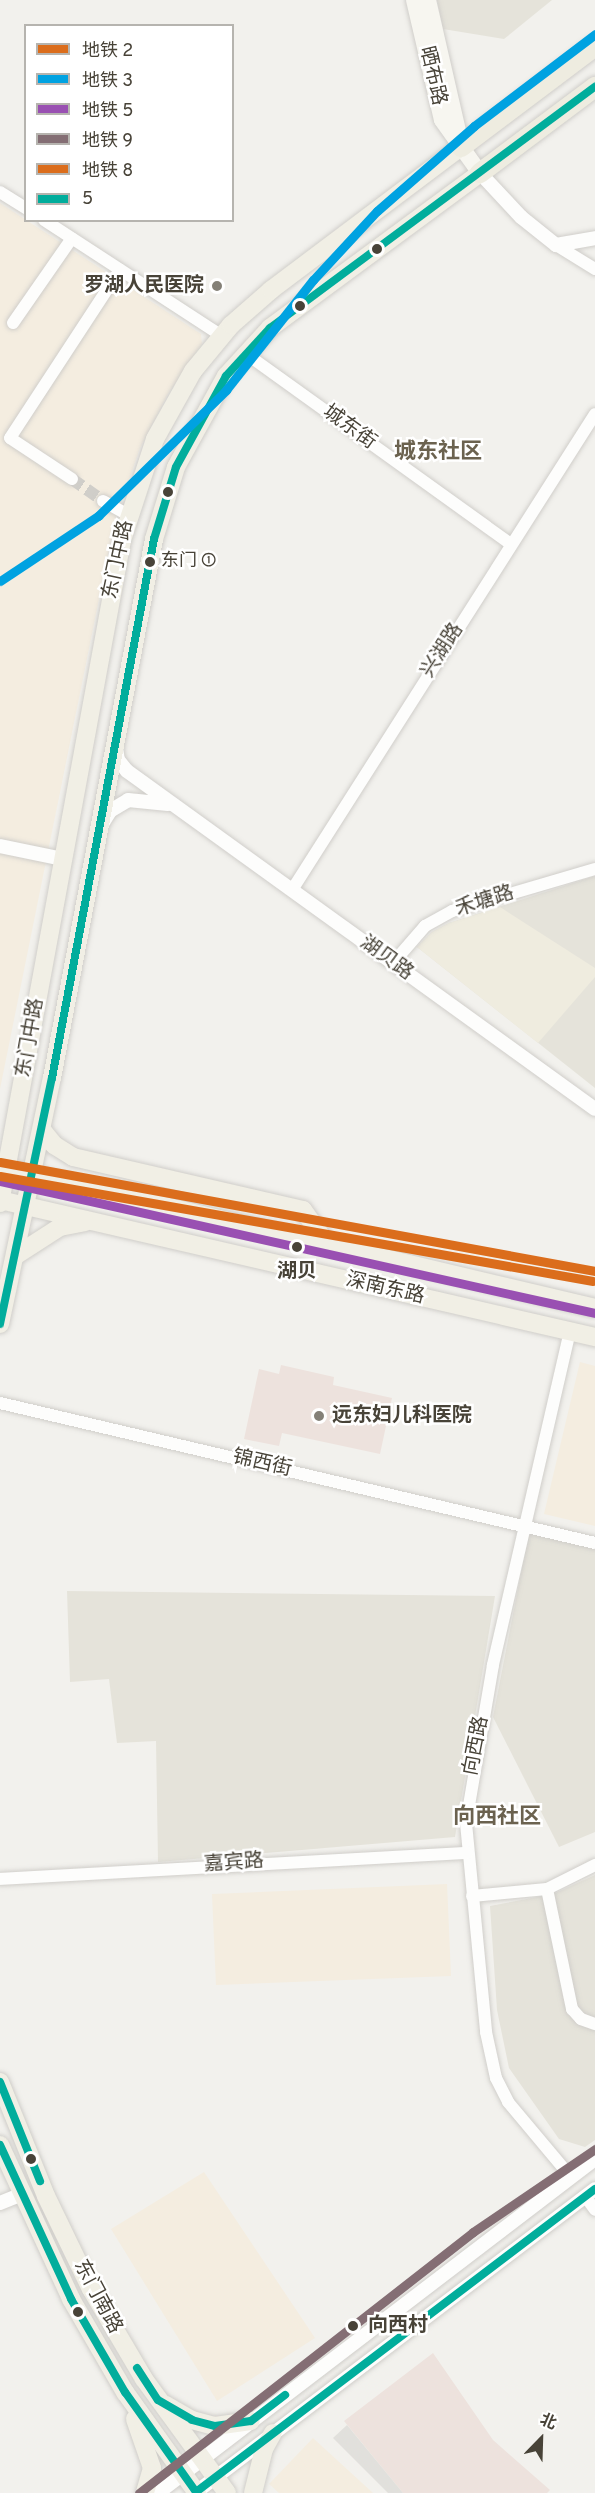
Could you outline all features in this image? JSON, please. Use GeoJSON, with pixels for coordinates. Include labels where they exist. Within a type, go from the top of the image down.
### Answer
{"type":"FeatureCollection","features":[{"type":"Feature","properties":{"kind":"highway","name":"东门中路"},"geometry":{"type":"LineString","coordinates":[[461,147],[595,45]]}},
{"type":"Feature","properties":{"kind":"highway","name":"东门中路"},"geometry":{"type":"LineString","coordinates":[[480,173],[595,87]]}},
{"type":"Feature","properties":{"kind":"main road","name":"晒布路"},"geometry":{"type":"LineString","coordinates":[[414,0],[442,120],[480,173]]}},
{"type":"Feature","properties":{"kind":"main road","name":"晒布路"},"geometry":{"type":"LineString","coordinates":[[428,0],[461,147]]}},
{"type":"Feature","properties":{"kind":"main road","name":"东门中路"},"geometry":{"type":"LineString","coordinates":[[0,1201],[4,1168],[17,1114],[128,515],[147,459],[173,404],[222,336],[266,294],[461,147]]}},
{"type":"Feature","properties":{"kind":"main road","name":"东门中路"},"geometry":{"type":"LineString","coordinates":[[26,1206],[163,505],[196,424],[245,353],[285,315],[480,173]]}},
{"type":"Feature","properties":{"kind":"main road"},"geometry":{"type":"LineString","coordinates":[[0,1131],[17,1114]]}},
{"type":"Feature","properties":{"kind":"main road"},"geometry":{"type":"LineString","coordinates":[[42,1130],[54,1144],[73,1157],[303,1210],[328,1245]]}},
{"type":"Feature","properties":{"kind":"main road","name":"深南东路"},"geometry":{"type":"LineString","coordinates":[[4,1168],[595,1308]]}},
{"type":"Feature","properties":{"kind":"main road","name":"深南东路"},"geometry":{"type":"LineString","coordinates":[[0,1201],[595,1337]]}},
{"type":"Feature","properties":{"kind":"main road"},"geometry":{"type":"LineString","coordinates":[[0,1324],[26,1206]]}},
{"type":"Feature","properties":{"kind":"main road"},"geometry":{"type":"LineString","coordinates":[[15,1256],[60,1227],[100,1223]]}},
{"type":"Feature","properties":{"kind":"main road","name":"东门南路"},"geometry":{"type":"LineString","coordinates":[[0,2082],[46,2196],[91,2289],[158,2400],[227,2493]]}},
{"type":"Feature","properties":{"kind":"main road","name":"东门南路"},"geometry":{"type":"LineString","coordinates":[[0,2145],[20,2195],[71,2299],[125,2392],[196,2493]]}},
{"type":"Feature","properties":{"kind":"main road"},"geometry":{"type":"LineString","coordinates":[[125,2392],[152,2468],[145,2493]]}},
{"type":"Feature","properties":{"kind":"main road"},"geometry":{"type":"LineString","coordinates":[[158,2400],[192,2420],[215,2426],[252,2421]]}},
{"type":"Feature","properties":{"kind":"main road"},"geometry":{"type":"LineString","coordinates":[[253,2493],[264,2449],[273,2433]]}},
{"type":"Feature","properties":{"kind":"street"},"geometry":{"type":"LineString","coordinates":[[480,173],[521,217],[556,245],[595,270]]}},
{"type":"Feature","properties":{"kind":"street"},"geometry":{"type":"LineString","coordinates":[[0,192],[24,207]]}},
{"type":"Feature","properties":{"kind":"street"},"geometry":{"type":"LineString","coordinates":[[47,222],[222,336]]}},
{"type":"Feature","properties":{"kind":"street"},"geometry":{"type":"LineString","coordinates":[[13,323],[72,238]]}},
{"type":"Feature","properties":{"kind":"street"},"geometry":{"type":"LineString","coordinates":[[556,245],[595,238]]}},
{"type":"Feature","properties":{"kind":"street"},"geometry":{"type":"LineString","coordinates":[[72,479],[10,438],[120,270]]}},
{"type":"Feature","properties":{"kind":"street","name":"城东街"},"geometry":{"type":"LineString","coordinates":[[245,353],[511,544]]}},
{"type":"Feature","properties":{"kind":"street","name":"兴湖路"},"geometry":{"type":"LineString","coordinates":[[292,890],[595,414]]}},
{"type":"Feature","properties":{"kind":"street"},"geometry":{"type":"LineString","coordinates":[[104,501],[128,515]]}},
{"type":"Feature","properties":{"kind":"street","name":"湖贝路"},"geometry":{"type":"LineString","coordinates":[[116,746],[124,768],[595,1109]]}},
{"type":"Feature","properties":{"kind":"street","name":"湖贝路"},"geometry":{"type":"LineString","coordinates":[[99,830],[110,811],[128,800],[156,801],[179,808]]}},
{"type":"Feature","properties":{"kind":"street"},"geometry":{"type":"LineString","coordinates":[[0,846],[63,859]]}},
{"type":"Feature","properties":{"kind":"street","name":"禾塘路"},"geometry":{"type":"LineString","coordinates":[[393,963],[425,926],[452,911],[595,868]]}},
{"type":"Feature","properties":{"kind":"street","name":"向西路"},"geometry":{"type":"LineString","coordinates":[[570,1331],[524,1525],[469,1790],[467,1853],[487,2044],[496,2078],[508,2102],[571,2177]]}},
{"type":"Feature","properties":{"kind":"street","name":"锦西街"},"geometry":{"type":"LineString","coordinates":[[0,1402],[595,1543]]}},
{"type":"Feature","properties":{"kind":"street","name":"嘉宾路"},"geometry":{"type":"LineString","coordinates":[[0,1879],[467,1853]]}},
{"type":"Feature","properties":{"kind":"street"},"geometry":{"type":"LineString","coordinates":[[472,1896],[547,1889],[595,1865]]}},
{"type":"Feature","properties":{"kind":"street"},"geometry":{"type":"LineString","coordinates":[[547,1889],[572,2008],[581,2019],[595,2024]]}},
{"type":"Feature","properties":{"kind":"street"},"geometry":{"type":"LineString","coordinates":[[158,2493],[595,2159]]}},
{"type":"Feature","properties":{"kind":"street"},"geometry":{"type":"LineString","coordinates":[[196,2493],[590,2193],[595,2210]]}},
{"type":"Feature","properties":{"kind":"street"},"geometry":{"type":"LineString","coordinates":[[0,2203],[20,2195]]}},
{"type":"Feature","properties":{"kind":"shaded area"},"geometry":{"type":"Polygon","coordinates":[[[437,0],[552,0],[504,39],[443,29],[437,0]]]}},
{"type":"Feature","properties":{"kind":"shaded area"},"geometry":{"type":"Polygon","coordinates":[[[0,203],[24,219],[24,222],[29,222],[201,334],[202,344],[168,394],[140,448],[115,520],[0,1089],[0,203]]]}},
{"type":"Feature","properties":{"kind":"shaded area"},"geometry":{"type":"Polygon","coordinates":[[[595,876],[595,1088],[417,947],[432,932],[449,923],[595,876]]]}},
{"type":"Feature","properties":{"kind":"shaded area"},"geometry":{"type":"Polygon","coordinates":[[[500,907],[595,968],[595,977],[538,1043],[417,947],[432,932],[449,923],[500,907]]]}},
{"type":"Feature","properties":{"kind":"shaded area"},"geometry":{"type":"Polygon","coordinates":[[[580,1362],[595,1366],[595,1526],[544,1514],[580,1362]]]}},
{"type":"Feature","properties":{"kind":"shaded area","name":"远东妇儿科医院"},"geometry":{"type":"Polygon","coordinates":[[[281,1365],[334,1377],[333,1385],[392,1398],[380,1454],[282,1433],[279,1446],[244,1439],[259,1369],[279,1374],[281,1365]]]}},
{"type":"Feature","properties":{"kind":"shaded area"},"geometry":{"type":"Polygon","coordinates":[[[529,1532],[595,1548],[595,1832],[559,1847],[493,1717],[529,1532]]]}},
{"type":"Feature","properties":{"kind":"shaded area"},"geometry":{"type":"Polygon","coordinates":[[[67,1591],[495,1596],[455,1837],[158,1862],[156,1741],[117,1743],[109,1679],[70,1682],[67,1591]]]}},
{"type":"Feature","properties":{"kind":"shaded area"},"geometry":{"type":"Polygon","coordinates":[[[595,1875],[595,2140],[585,2147],[559,2139],[509,2068],[497,2010],[490,1906],[553,1894],[595,1875]]]}},
{"type":"Feature","properties":{"kind":"shaded area"},"geometry":{"type":"Polygon","coordinates":[[[447,1884],[451,1976],[216,1985],[212,1894],[447,1884]]]}},
{"type":"Feature","properties":{"kind":"shaded area"},"geometry":{"type":"Polygon","coordinates":[[[204,2172],[315,2338],[217,2401],[111,2229],[204,2172]]]}},
{"type":"Feature","properties":{"kind":"shaded area"},"geometry":{"type":"Polygon","coordinates":[[[433,2353],[493,2440],[550,2490],[547,2493],[403,2493],[344,2421],[433,2353]]]}},
{"type":"Feature","properties":{"kind":"shaded area"},"geometry":{"type":"Polygon","coordinates":[[[347,2425],[403,2493],[388,2493],[333,2438],[347,2425]]]}},
{"type":"Feature","properties":{"kind":"shaded area"},"geometry":{"type":"Polygon","coordinates":[[[313,2438],[373,2493],[279,2493],[269,2484],[313,2438]]]}},
{"type":"Feature","properties":{"kind":"tunnel"},"geometry":{"type":"LineString","coordinates":[[72,479],[103,501]]}},
{"type":"Feature","properties":{"kind":"metro line","name":"3"},"geometry":{"type":"LineString","coordinates":[[0,581],[98,516],[226,390],[313,280],[377,211],[474,126],[595,34]]}},
{"type":"Feature","properties":{"kind":"metro line","name":"2"},"geometry":{"type":"LineString","coordinates":[[0,1162],[595,1271]]}},
{"type":"Feature","properties":{"kind":"metro line","name":"8"},"geometry":{"type":"LineString","coordinates":[[0,1176],[593,1281]]}},
{"type":"Feature","properties":{"kind":"metro line","name":"5"},"geometry":{"type":"LineString","coordinates":[[0,1181],[595,1313]]}},
{"type":"Feature","properties":{"kind":"metro line","name":"9"},"geometry":{"type":"LineString","coordinates":[[139,2493],[473,2232],[595,2149]]}},
{"type":"Feature","properties":{"kind":"transit line","name":"5"},"geometry":{"type":"LineString","coordinates":[[0,1324],[52,1078],[154,539],[176,467],[226,376],[270,328],[595,87]]}},
{"type":"Feature","properties":{"kind":"transit line","name":"5"},"geometry":{"type":"LineString","coordinates":[[0,2082],[40,2181]]}},
{"type":"Feature","properties":{"kind":"transit line","name":"5"},"geometry":{"type":"LineString","coordinates":[[0,2145],[71,2299],[125,2392],[196,2492],[595,2189]]}},
{"type":"Feature","properties":{"kind":"transit line","name":"5"},"geometry":{"type":"LineString","coordinates":[[137,2368],[158,2400],[192,2420],[215,2426],[251,2421],[285,2395]]}},
{"type":"Feature","properties":{"kind":"place","name":"罗湖人民医院"},"geometry":{"type":"Point","coordinates":[217,286]}},
{"type":"Feature","properties":{"kind":"place","name":"东门 ①"},"geometry":{"type":"Point","coordinates":[150,562]}},
{"type":"Feature","properties":{"kind":"place","name":"湖贝"},"geometry":{"type":"Point","coordinates":[297,1247]}},
{"type":"Feature","properties":{"kind":"place","name":"远东妇儿科医院"},"geometry":{"type":"Point","coordinates":[319,1416]}},
{"type":"Feature","properties":{"kind":"place","name":"向西村"},"geometry":{"type":"Point","coordinates":[353,2326]}},
{"type":"Feature","properties":{"kind":"district","name":"城东社区"},"geometry":{"type":"Point","coordinates":[438,453]}},
{"type":"Feature","properties":{"kind":"district","name":"向西社区"},"geometry":{"type":"Point","coordinates":[497,1818]}}]}
